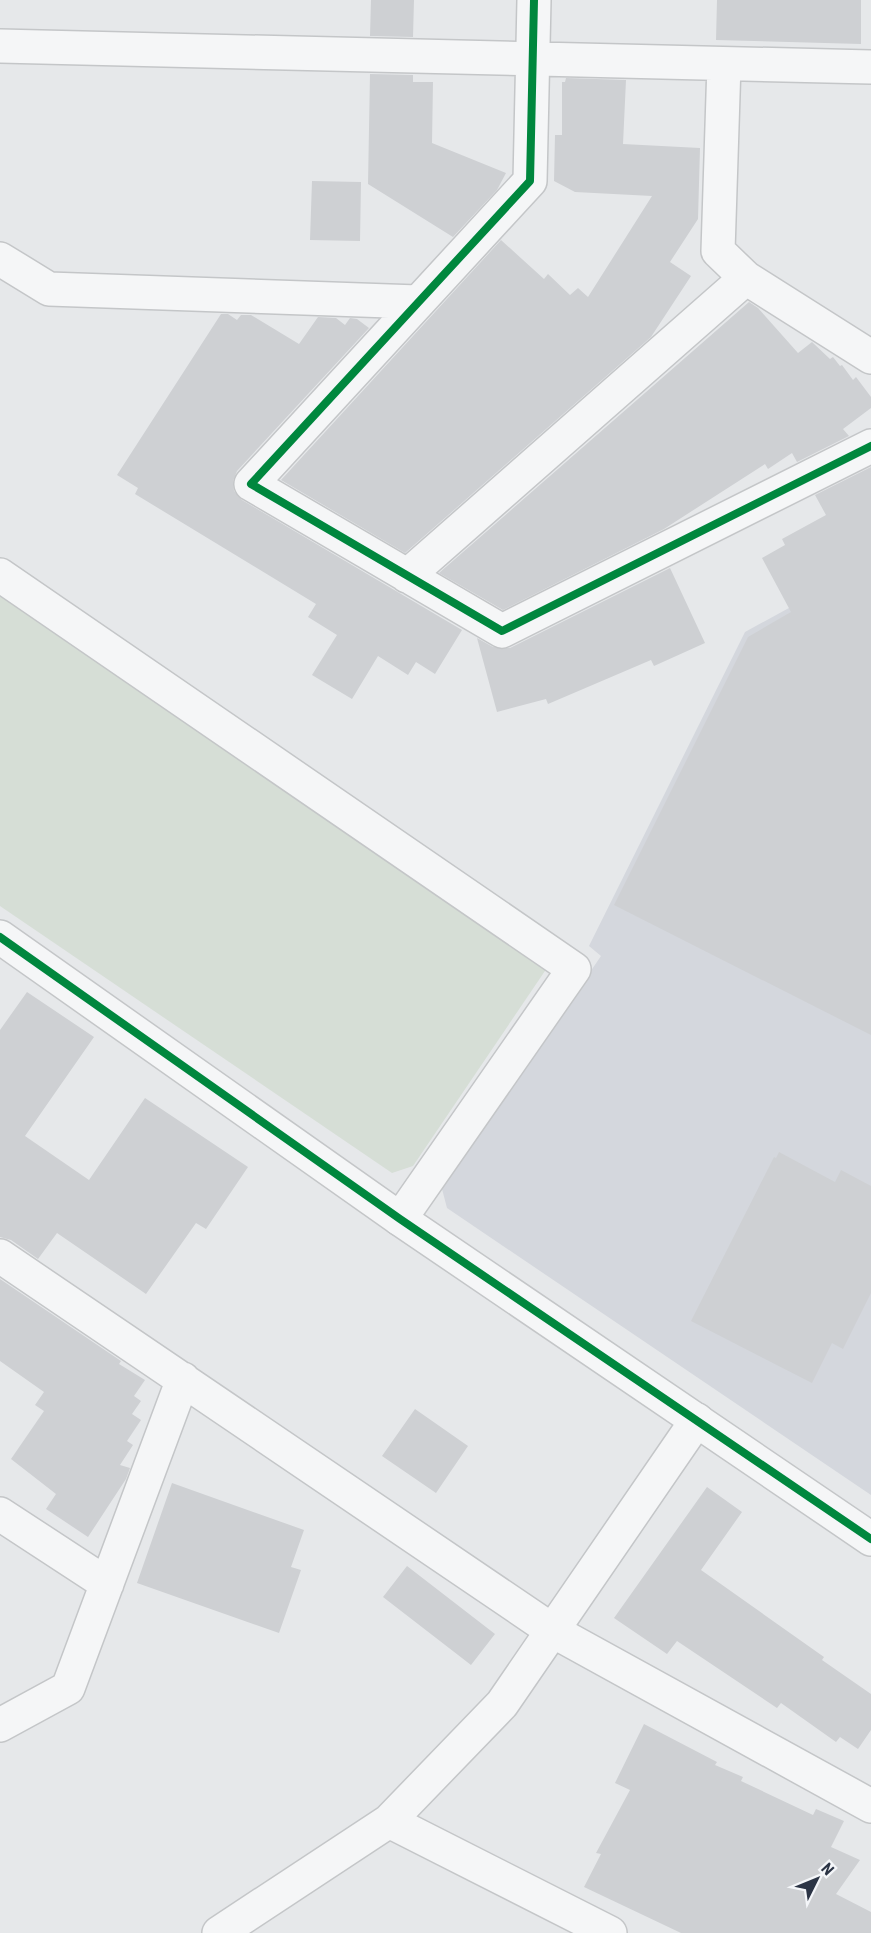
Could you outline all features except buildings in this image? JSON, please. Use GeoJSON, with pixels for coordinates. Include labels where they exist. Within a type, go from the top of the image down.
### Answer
{"type":"FeatureCollection","features":[{"type":"Feature","properties":{"kind":"street"},"geometry":{"type":"LineString","coordinates":[[534,0],[530,181],[251,484],[502,631],[871,446]]}},
{"type":"Feature","properties":{"kind":"street"},"geometry":{"type":"LineString","coordinates":[[0,46],[871,67]]}},
{"type":"Feature","properties":{"kind":"street"},"geometry":{"type":"LineString","coordinates":[[724,64],[718,251],[746,278],[871,357]]}},
{"type":"Feature","properties":{"kind":"street"},"geometry":{"type":"LineString","coordinates":[[0,259],[49,289],[418,302]]}},
{"type":"Feature","properties":{"kind":"street"},"geometry":{"type":"LineString","coordinates":[[406,576],[746,278]]}},
{"type":"Feature","properties":{"kind":"street"},"geometry":{"type":"LineString","coordinates":[[0,574],[574,969],[400,1219]]}},
{"type":"Feature","properties":{"kind":"street"},"geometry":{"type":"LineString","coordinates":[[0,937],[400,1219],[871,1539]]}},
{"type":"Feature","properties":{"kind":"street"},"geometry":{"type":"LineString","coordinates":[[0,1256],[553,1631],[871,1806]]}},
{"type":"Feature","properties":{"kind":"street"},"geometry":{"type":"LineString","coordinates":[[0,1725],[68,1688],[183,1379]]}},
{"type":"Feature","properties":{"kind":"street"},"geometry":{"type":"LineString","coordinates":[[219,1933],[389,1821],[502,1704],[697,1420]]}},
{"type":"Feature","properties":{"kind":"street"},"geometry":{"type":"LineString","coordinates":[[0,1514],[107,1584]]}},
{"type":"Feature","properties":{"kind":"street"},"geometry":{"type":"LineString","coordinates":[[389,1821],[610,1933]]}},
{"type":"Feature","properties":{"kind":"shaded area"},"geometry":{"type":"Polygon","coordinates":[[[871,563],[871,1495],[447,1208],[442,1189],[601,956],[589,946],[745,632],[871,563]]]}},
{"type":"Feature","properties":{"kind":"shaded area"},"geometry":{"type":"Polygon","coordinates":[[[0,592],[549,965],[413,1166],[392,1173],[0,906],[0,592]]]}},
{"type":"Feature","properties":{"kind":"cycle path"},"geometry":{"type":"LineString","coordinates":[[534,0],[530,181],[251,484],[502,631],[871,446]]}},
{"type":"Feature","properties":{"kind":"cycle path"},"geometry":{"type":"LineString","coordinates":[[0,937],[400,1219],[871,1539]]}}]}
